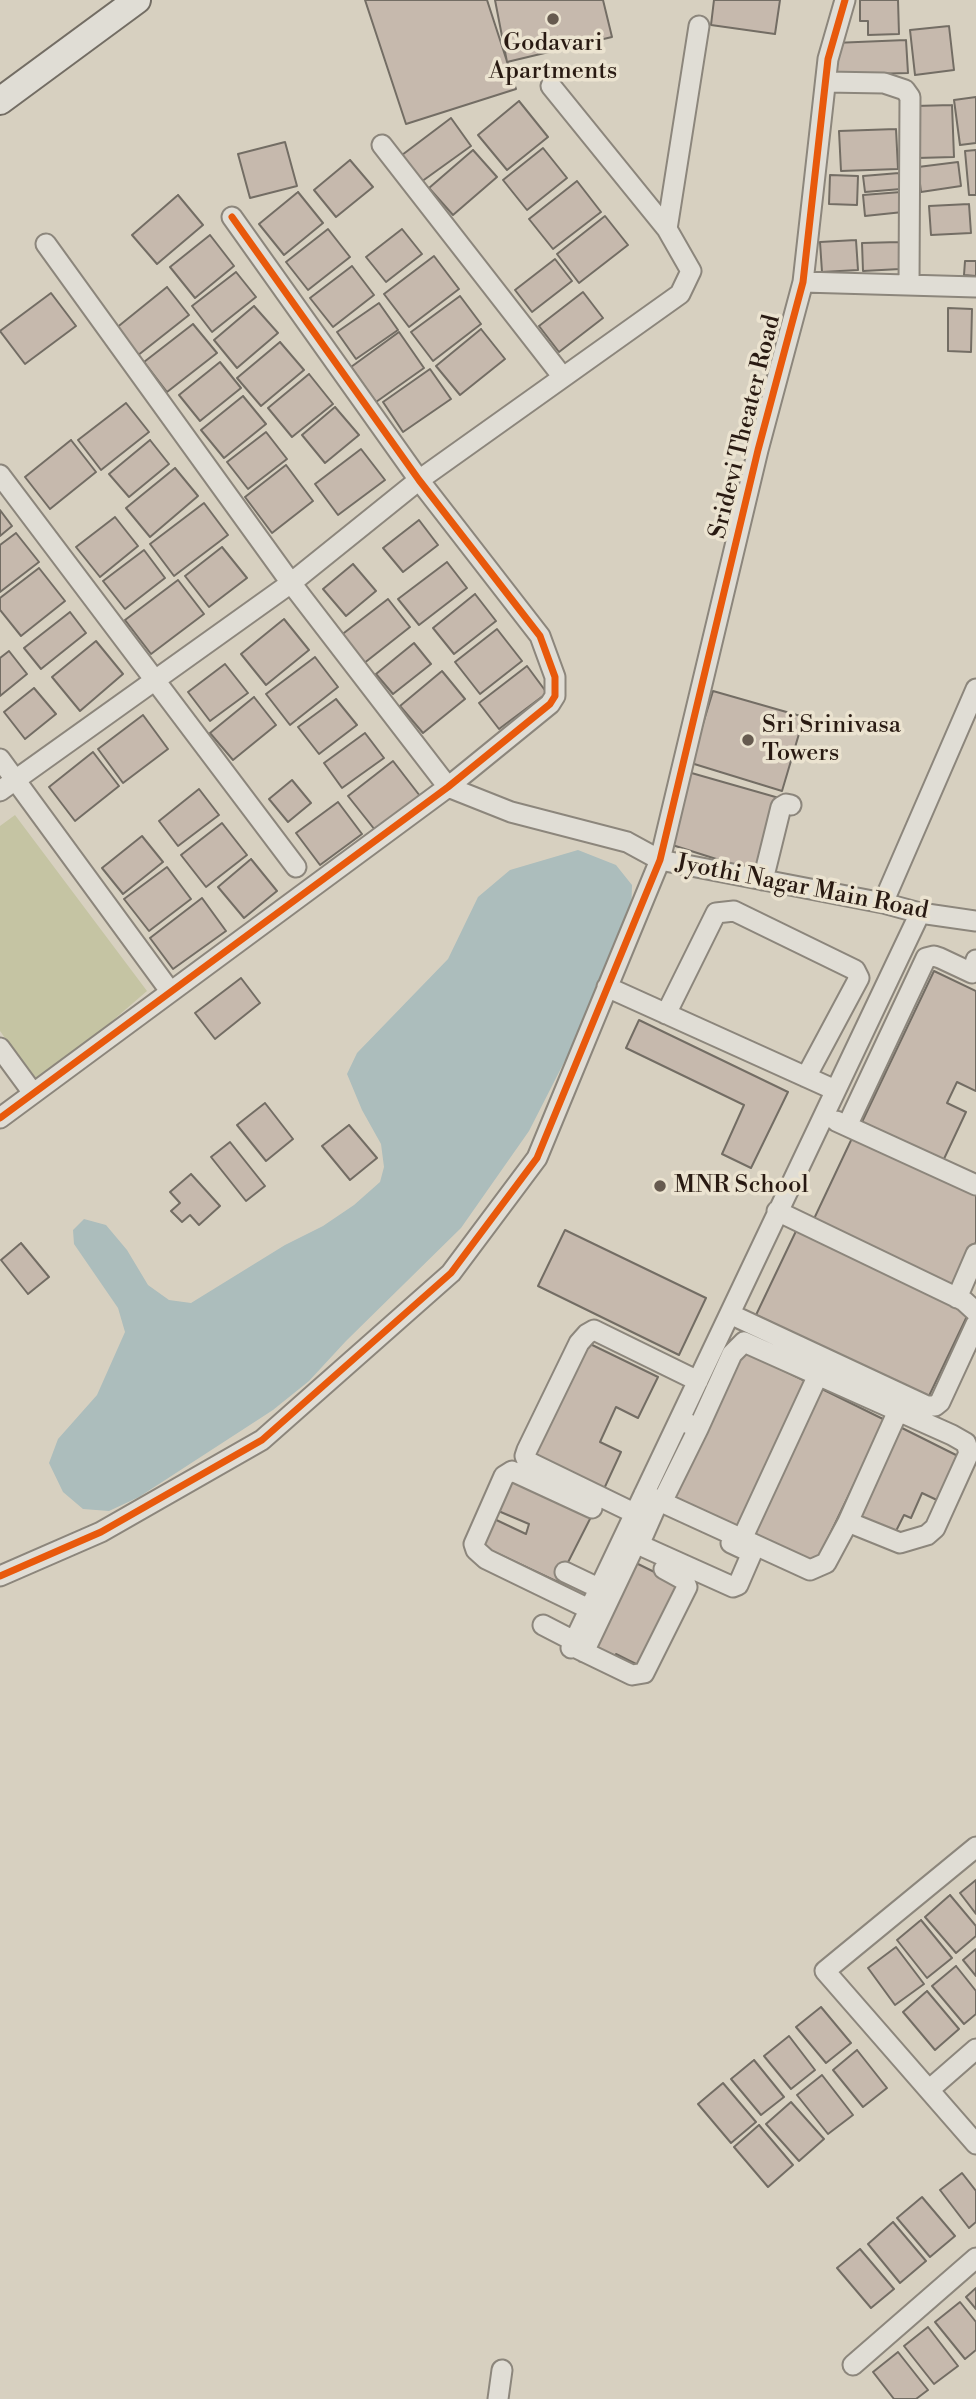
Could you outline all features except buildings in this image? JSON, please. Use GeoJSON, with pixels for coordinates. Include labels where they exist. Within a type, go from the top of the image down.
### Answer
{"type":"FeatureCollection","features":[{"type":"Feature","properties":{"kind":"street"},"geometry":{"type":"LineString","coordinates":[[0,101],[137,0]]}},
{"type":"Feature","properties":{"kind":"street","name":"Sridevi Theater Road"},"geometry":{"type":"LineString","coordinates":[[0,1576],[101,1532],[262,1440],[451,1273],[537,1158],[660,860],[758,450],[803,282],[828,59],[845,0]]}},
{"type":"Feature","properties":{"kind":"street"},"geometry":{"type":"LineString","coordinates":[[667,229],[699,26]]}},
{"type":"Feature","properties":{"kind":"street"},"geometry":{"type":"LineString","coordinates":[[826,82],[884,83],[905,90],[910,97],[909,285]]}},
{"type":"Feature","properties":{"kind":"street"},"geometry":{"type":"LineString","coordinates":[[8,786],[290,583],[419,480],[680,294],[691,271],[667,229],[551,86]]}},
{"type":"Feature","properties":{"kind":"street"},"geometry":{"type":"LineString","coordinates":[[383,145],[562,376]]}},
{"type":"Feature","properties":{"kind":"street"},"geometry":{"type":"LineString","coordinates":[[0,1118],[448,787],[550,704],[555,696],[555,677],[540,636],[419,480],[232,217]]}},
{"type":"Feature","properties":{"kind":"street"},"geometry":{"type":"LineString","coordinates":[[46,244],[290,583],[448,787]]}},
{"type":"Feature","properties":{"kind":"street"},"geometry":{"type":"LineString","coordinates":[[803,282],[976,286]]}},
{"type":"Feature","properties":{"kind":"street"},"geometry":{"type":"LineString","coordinates":[[0,475],[296,867]]}},
{"type":"Feature","properties":{"kind":"street"},"geometry":{"type":"LineString","coordinates":[[883,903],[976,689]]}},
{"type":"Feature","properties":{"kind":"street"},"geometry":{"type":"LineString","coordinates":[[0,759],[8,786],[170,991]]}},
{"type":"Feature","properties":{"kind":"street","name":"Jyothi Nagar Main Road"},"geometry":{"type":"LineString","coordinates":[[448,787],[511,812],[627,842],[660,860],[883,903],[920,913],[976,921]]}},
{"type":"Feature","properties":{"kind":"street"},"geometry":{"type":"LineString","coordinates":[[762,880],[781,807],[791,805]]}},
{"type":"Feature","properties":{"kind":"street"},"geometry":{"type":"LineString","coordinates":[[666,1014],[716,913],[734,911],[855,970],[859,978],[806,1077]]}},
{"type":"Feature","properties":{"kind":"street"},"geometry":{"type":"LineString","coordinates":[[638,1524],[698,1429],[724,1350],[730,1314],[920,913]]}},
{"type":"Feature","properties":{"kind":"street"},"geometry":{"type":"LineString","coordinates":[[847,1126],[926,958],[933,956],[975,969]]}},
{"type":"Feature","properties":{"kind":"street"},"geometry":{"type":"LineString","coordinates":[[607,988],[835,1090]]}},
{"type":"Feature","properties":{"kind":"street"},"geometry":{"type":"LineString","coordinates":[[0,1048],[33,1093]]}},
{"type":"Feature","properties":{"kind":"street"},"geometry":{"type":"LineString","coordinates":[[823,1115],[976,1185]]}},
{"type":"Feature","properties":{"kind":"street"},"geometry":{"type":"LineString","coordinates":[[777,1211],[957,1298],[976,1312]]}},
{"type":"Feature","properties":{"kind":"street"},"geometry":{"type":"LineString","coordinates":[[957,1298],[976,1254]]}},
{"type":"Feature","properties":{"kind":"street"},"geometry":{"type":"LineString","coordinates":[[730,1314],[927,1406],[935,1406],[940,1402],[976,1324]]}},
{"type":"Feature","properties":{"kind":"street"},"geometry":{"type":"LineString","coordinates":[[600,1599],[486,1559],[476,1550],[476,1538],[501,1482],[507,1473],[517,1473],[638,1524],[748,1551],[751,1555],[738,1585],[731,1587],[638,1524],[527,1461],[525,1456],[579,1343],[594,1330],[698,1381]]}},
{"type":"Feature","properties":{"kind":"street"},"geometry":{"type":"LineString","coordinates":[[575,1647],[638,1524],[698,1381],[724,1350],[744,1342],[966,1443],[969,1453],[935,1528],[927,1535],[900,1543],[848,1522]]}},
{"type":"Feature","properties":{"kind":"street"},"geometry":{"type":"LineString","coordinates":[[742,1539],[818,1375]]}},
{"type":"Feature","properties":{"kind":"street"},"geometry":{"type":"LineString","coordinates":[[638,1524],[742,1539],[810,1570],[826,1563],[848,1522],[898,1411]]}},
{"type":"Feature","properties":{"kind":"street"},"geometry":{"type":"LineString","coordinates":[[680,1419],[698,1429]]}},
{"type":"Feature","properties":{"kind":"street"},"geometry":{"type":"LineString","coordinates":[[543,1625],[575,1647],[632,1675],[640,1675],[646,1670],[687,1583],[638,1524]]}},
{"type":"Feature","properties":{"kind":"street"},"geometry":{"type":"LineString","coordinates":[[565,1572],[600,1599]]}},
{"type":"Feature","properties":{"kind":"street"},"geometry":{"type":"LineString","coordinates":[[976,1847],[825,1971],[976,2144]]}},
{"type":"Feature","properties":{"kind":"street"},"geometry":{"type":"LineString","coordinates":[[930,2089],[976,2049]]}},
{"type":"Feature","properties":{"kind":"street"},"geometry":{"type":"LineString","coordinates":[[853,2365],[976,2259]]}},
{"type":"Feature","properties":{"kind":"street"},"geometry":{"type":"LineString","coordinates":[[498,2399],[502,2370]]}},
{"type":"Feature","properties":{"kind":"green space"},"geometry":{"type":"Polygon","coordinates":[[[15,815],[147,991],[38,1085],[0,1031],[0,826],[15,815]]]}},
{"type":"Feature","properties":{"kind":"shaded area"},"geometry":{"type":"Polygon","coordinates":[[[578,850],[616,865],[632,885],[631,917],[580,1031],[529,1131],[461,1228],[309,1381],[273,1410],[139,1497],[109,1511],[83,1509],[63,1492],[49,1463],[58,1439],[97,1395],[125,1332],[118,1308],[74,1244],[73,1230],[84,1219],[106,1225],[127,1250],[148,1285],[169,1300],[191,1303],[354,1205],[380,1182],[384,1167],[381,1144],[362,1110],[347,1074],[357,1053],[448,959],[478,897],[510,870],[578,850]]]}},
{"type":"Feature","properties":{"kind":"cycle path"},"geometry":{"type":"LineString","coordinates":[[0,1576],[101,1532],[262,1440],[451,1273],[537,1158],[660,860],[758,450],[803,282],[828,59],[845,0]]}},
{"type":"Feature","properties":{"kind":"cycle path"},"geometry":{"type":"LineString","coordinates":[[0,1118],[448,787],[550,704],[555,696],[555,677],[540,636],[419,480],[232,217]]}},
{"type":"Feature","properties":{"kind":"place","name":"Godavari Apartments"},"geometry":{"type":"Point","coordinates":[553,19]}},
{"type":"Feature","properties":{"kind":"place","name":"Sri Srinivasa Towers"},"geometry":{"type":"Point","coordinates":[748,740]}},
{"type":"Feature","properties":{"kind":"place","name":"MNR School"},"geometry":{"type":"Point","coordinates":[660,1186]}}]}
